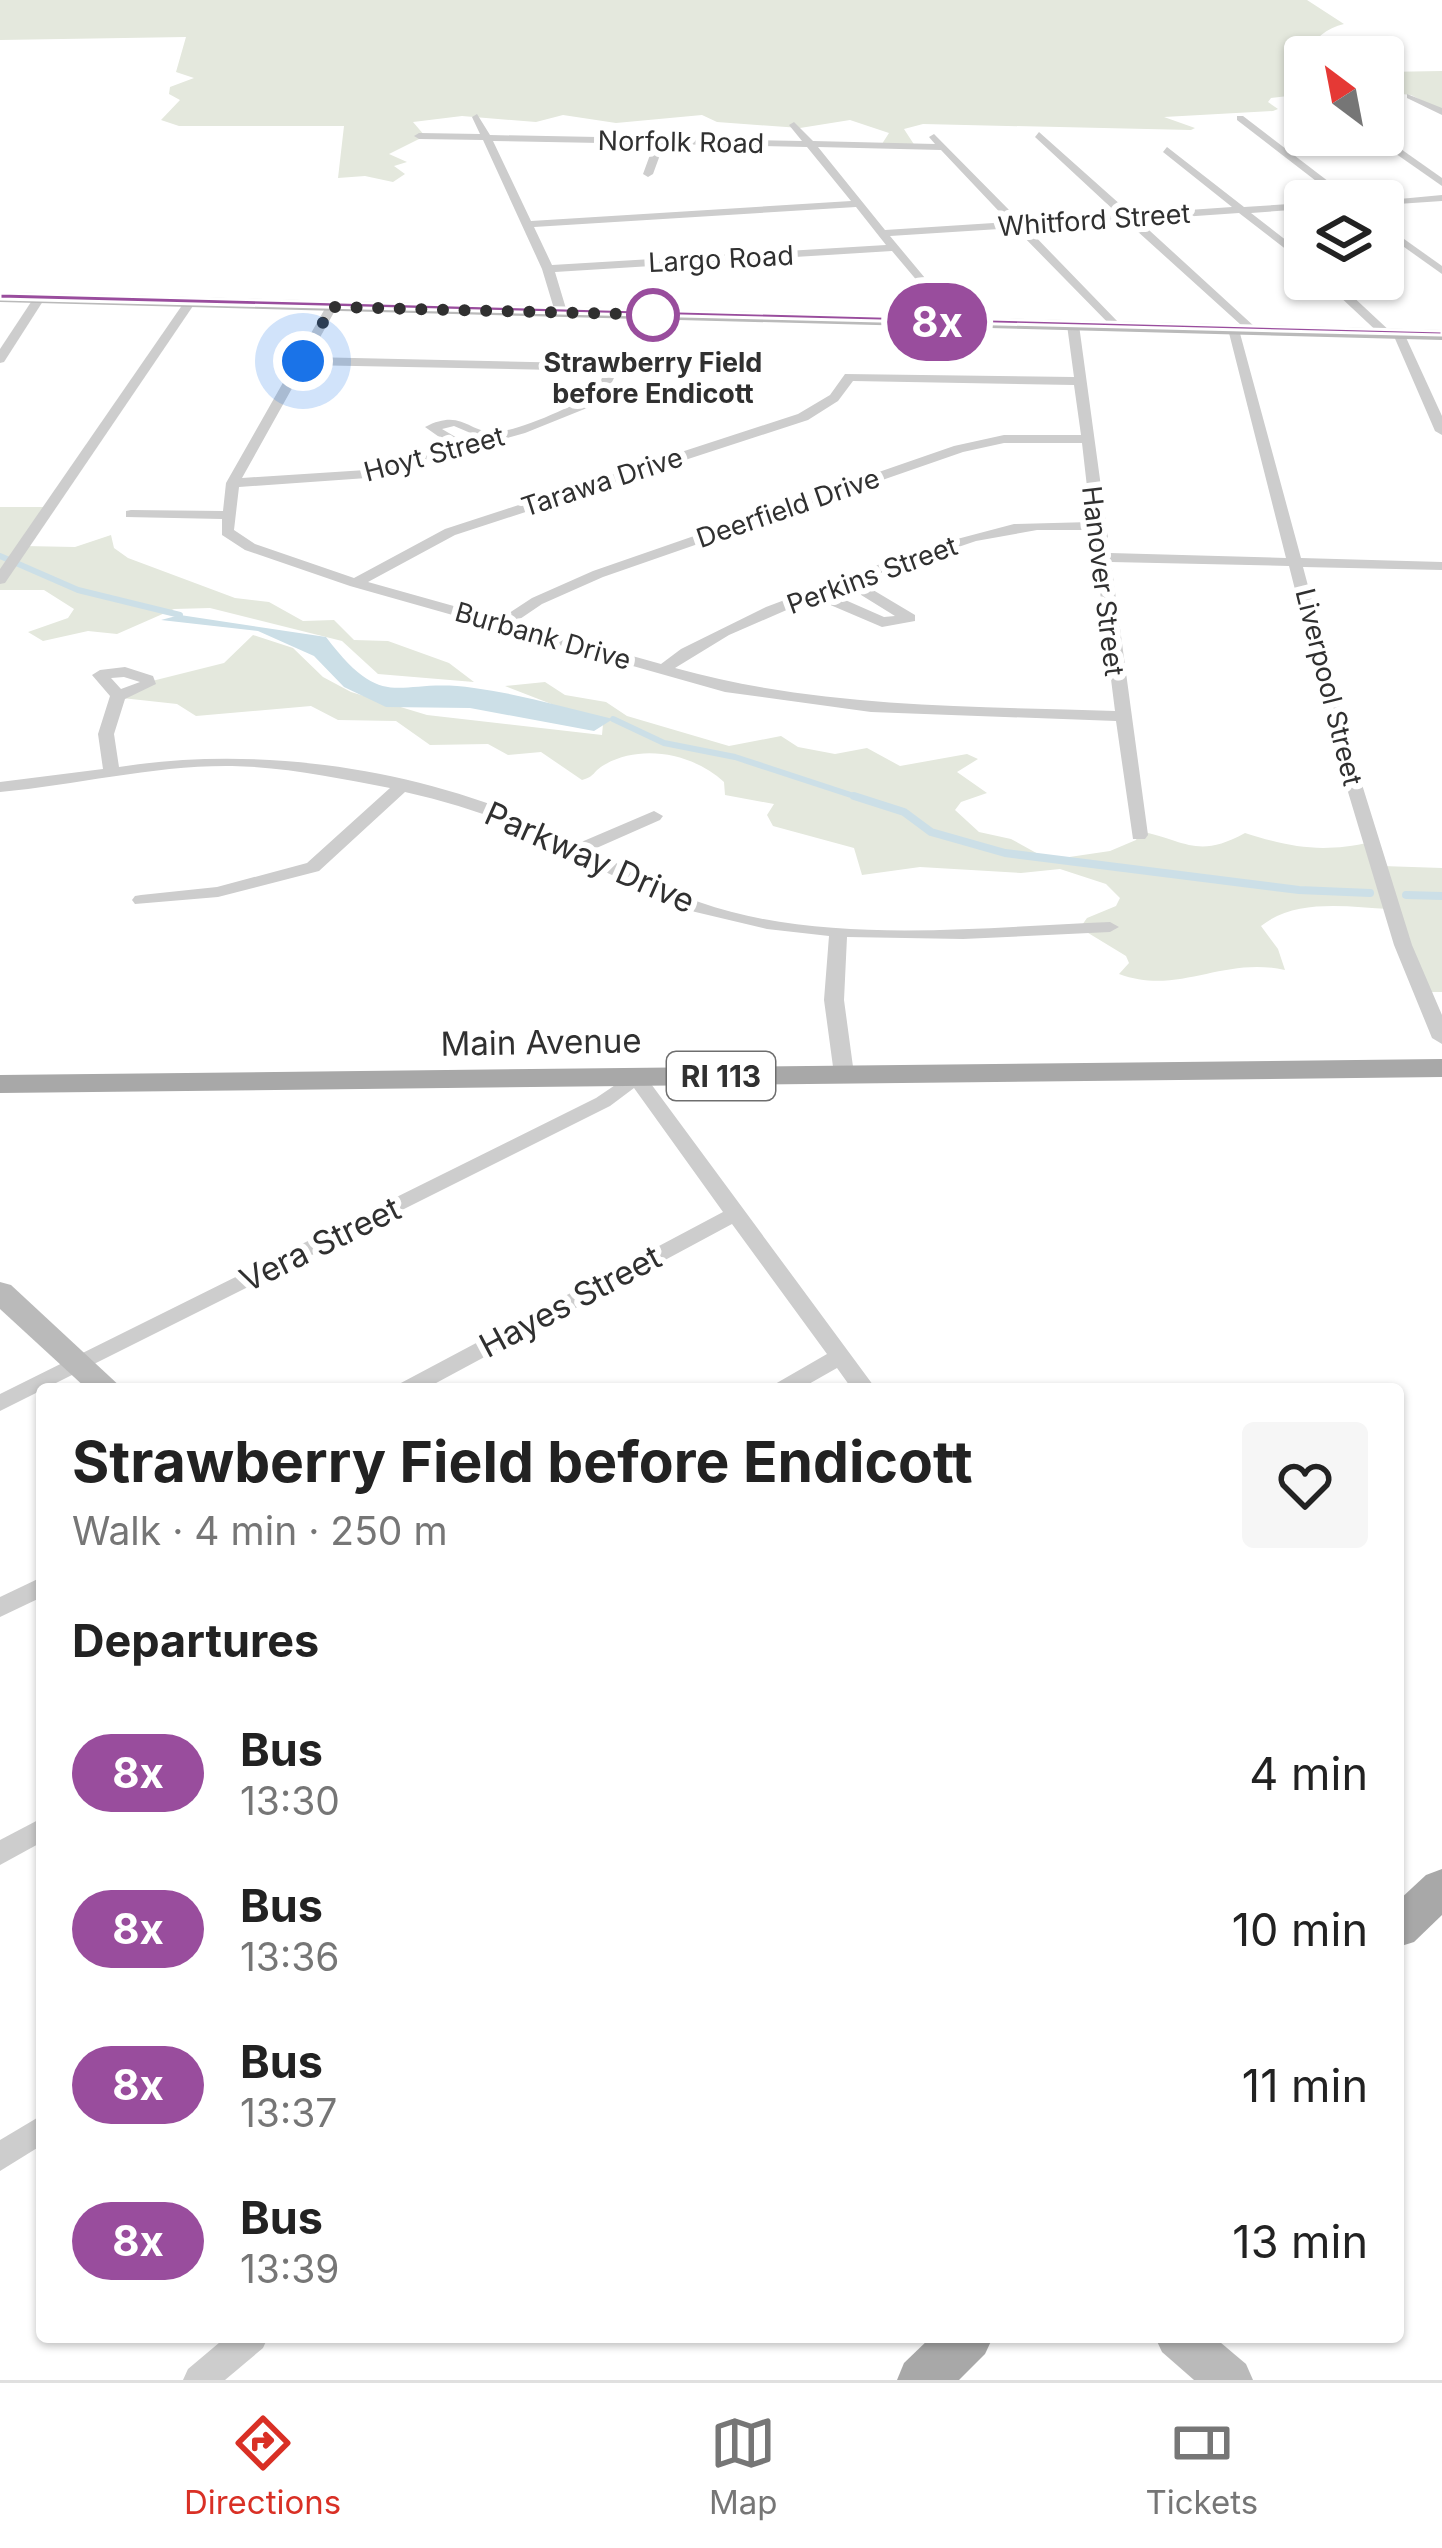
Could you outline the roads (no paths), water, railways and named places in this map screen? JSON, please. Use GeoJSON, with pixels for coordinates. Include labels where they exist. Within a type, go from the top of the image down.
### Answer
{"type":"FeatureCollection","features":[{"type":"Feature","properties":{"kind":"main road","name":"Main Avenue"},"geometry":{"type":"LineString","coordinates":[[0,1084],[1442,1068]]}},
{"type":"Feature","properties":{"kind":"main road"},"geometry":{"type":"LineString","coordinates":[[1404,1923],[1442,1887]]}},
{"type":"Feature","properties":{"kind":"main road"},"geometry":{"type":"LineString","coordinates":[[923,2380],[961,2343]]}},
{"type":"Feature","properties":{"kind":"street"},"geometry":{"type":"LineString","coordinates":[[1410,96],[1442,112]]}},
{"type":"Feature","properties":{"kind":"street"},"geometry":{"type":"LineString","coordinates":[[477,117],[548,269],[561,312]]}},
{"type":"Feature","properties":{"kind":"street"},"geometry":{"type":"LineString","coordinates":[[1240,118],[1321,180]]}},
{"type":"Feature","properties":{"kind":"street"},"geometry":{"type":"LineString","coordinates":[[794,125],[956,323]]}},
{"type":"Feature","properties":{"kind":"street"},"geometry":{"type":"LineString","coordinates":[[931,133],[1116,327]]}},
{"type":"Feature","properties":{"kind":"street"},"geometry":{"type":"LineString","coordinates":[[1039,134],[1242,330]]}},
{"type":"Feature","properties":{"kind":"street","name":"Norfolk Road"},"geometry":{"type":"LineString","coordinates":[[418,136],[943,147]]}},
{"type":"Feature","properties":{"kind":"street"},"geometry":{"type":"LineString","coordinates":[[648,174],[660,141]]}},
{"type":"Feature","properties":{"kind":"street"},"geometry":{"type":"LineString","coordinates":[[1167,150],[1284,244]]}},
{"type":"Feature","properties":{"kind":"street"},"geometry":{"type":"LineString","coordinates":[[1404,156],[1442,183]]}},
{"type":"Feature","properties":{"kind":"street"},"geometry":{"type":"LineString","coordinates":[[1404,201],[1442,198]]}},
{"type":"Feature","properties":{"kind":"street"},"geometry":{"type":"LineString","coordinates":[[528,224],[859,204]]}},
{"type":"Feature","properties":{"kind":"street","name":"Whitford Street"},"geometry":{"type":"LineString","coordinates":[[882,233],[1284,207]]}},
{"type":"Feature","properties":{"kind":"street"},"geometry":{"type":"LineString","coordinates":[[1404,242],[1442,271]]}},
{"type":"Feature","properties":{"kind":"street","name":"Largo Road"},"geometry":{"type":"LineString","coordinates":[[548,269],[893,248]]}},
{"type":"Feature","properties":{"kind":"street"},"geometry":{"type":"LineString","coordinates":[[0,297],[1442,335]]}},
{"type":"Feature","properties":{"kind":"street"},"geometry":{"type":"LineString","coordinates":[[0,359],[39,298]]}},
{"type":"Feature","properties":{"kind":"street"},"geometry":{"type":"LineString","coordinates":[[1352,300],[1393,334],[1442,431]]}},
{"type":"Feature","properties":{"kind":"street"},"geometry":{"type":"LineString","coordinates":[[0,580],[189,303]]}},
{"type":"Feature","properties":{"kind":"street"},"geometry":{"type":"LineString","coordinates":[[131,514],[228,515],[233,483],[331,307]]}},
{"type":"Feature","properties":{"kind":"street","name":"Hanover Street"},"geometry":{"type":"LineString","coordinates":[[1073,326],[1138,835]]}},
{"type":"Feature","properties":{"kind":"street","name":"Liverpool Street"},"geometry":{"type":"LineString","coordinates":[[1242,330],[1347,762],[1403,945],[1442,1038]]}},
{"type":"Feature","properties":{"kind":"street"},"geometry":{"type":"LineString","coordinates":[[303,361],[665,369]]}},
{"type":"Feature","properties":{"kind":"street","name":"Hoyt Street"},"geometry":{"type":"LineString","coordinates":[[233,483],[350,477],[463,447],[587,403],[603,389],[612,369]]}},
{"type":"Feature","properties":{"kind":"street","name":"Tarawa Drive"},"geometry":{"type":"LineString","coordinates":[[356,583],[450,532],[803,417],[830,401],[843,382],[862,375],[1079,381]]}},
{"type":"Feature","properties":{"kind":"street"},"geometry":{"type":"LineString","coordinates":[[463,447],[430,427],[455,422],[493,437]]}},
{"type":"Feature","properties":{"kind":"street","name":"Deerfield Drive"},"geometry":{"type":"LineString","coordinates":[[502,624],[583,580],[959,449],[1004,439],[1086,439]]}},
{"type":"Feature","properties":{"kind":"street","name":"Burbank Drive"},"geometry":{"type":"LineString","coordinates":[[228,515],[227,532],[250,547],[356,583],[740,690],[834,704],[1120,716]]}},
{"type":"Feature","properties":{"kind":"street","name":"Perkins Street"},"geometry":{"type":"LineString","coordinates":[[664,670],[705,638],[1000,531],[1095,526]]}},
{"type":"Feature","properties":{"kind":"street"},"geometry":{"type":"LineString","coordinates":[[1100,557],[1442,566]]}},
{"type":"Feature","properties":{"kind":"street"},"geometry":{"type":"LineString","coordinates":[[818,594],[882,622],[910,618],[850,583]]}},
{"type":"Feature","properties":{"kind":"street"},"geometry":{"type":"LineString","coordinates":[[113,773],[102,732],[118,696]]}},
{"type":"Feature","properties":{"kind":"street","name":"Parkway Drive"},"geometry":{"type":"LineString","coordinates":[[0,787],[188,763],[265,764],[478,805],[656,893],[776,927],[838,933],[1110,927]]}},
{"type":"Feature","properties":{"kind":"street"},"geometry":{"type":"LineString","coordinates":[[141,900],[218,892],[313,868],[399,789]]}},
{"type":"Feature","properties":{"kind":"street"},"geometry":{"type":"LineString","coordinates":[[575,850],[654,816]]}},
{"type":"Feature","properties":{"kind":"street"},"geometry":{"type":"LineString","coordinates":[[838,933],[834,1000],[844,1074]]}},
{"type":"Feature","properties":{"kind":"street"},"geometry":{"type":"LineString","coordinates":[[636,1077],[860,1383]]}},
{"type":"Feature","properties":{"kind":"street","name":"Vera Street"},"geometry":{"type":"LineString","coordinates":[[40,1383],[583,1112],[636,1077]]}},
{"type":"Feature","properties":{"kind":"street","name":"Hayes Street"},"geometry":{"type":"LineString","coordinates":[[418,1383],[733,1215]]}},
{"type":"Feature","properties":{"kind":"street"},"geometry":{"type":"LineString","coordinates":[[0,1292],[100,1383]]}},
{"type":"Feature","properties":{"kind":"street"},"geometry":{"type":"LineString","coordinates":[[793,1383],[840,1356]]}},
{"type":"Feature","properties":{"kind":"street","name":"Vera Street"},"geometry":{"type":"LineString","coordinates":[[0,1403],[36,1385]]}},
{"type":"Feature","properties":{"kind":"street"},"geometry":{"type":"LineString","coordinates":[[0,1608],[36,1589]]}},
{"type":"Feature","properties":{"kind":"street"},"geometry":{"type":"LineString","coordinates":[[0,1854],[36,1833]]}},
{"type":"Feature","properties":{"kind":"street"},"geometry":{"type":"LineString","coordinates":[[0,2157],[36,2132]]}},
{"type":"Feature","properties":{"kind":"street"},"geometry":{"type":"LineString","coordinates":[[200,2380],[244,2343]]}},
{"type":"Feature","properties":{"kind":"street"},"geometry":{"type":"LineString","coordinates":[[1186,2343],[1229,2380]]}},
{"type":"Feature","properties":{"kind":"waterway"},"geometry":{"type":"LineString","coordinates":[[0,556],[78,590],[180,615]]}},
{"type":"Feature","properties":{"kind":"waterway"},"geometry":{"type":"LineString","coordinates":[[613,719],[664,743],[735,757],[863,799]]}},
{"type":"Feature","properties":{"kind":"waterway"},"geometry":{"type":"LineString","coordinates":[[854,796],[904,812],[931,832],[1005,853],[1299,890],[1370,893]]}},
{"type":"Feature","properties":{"kind":"waterway"},"geometry":{"type":"LineString","coordinates":[[1406,895],[1442,896]]}},
{"type":"Feature","properties":{"kind":"place","name":"Strawberry Field before Endicott"},"geometry":{"type":"Point","coordinates":[653,315]}}]}
